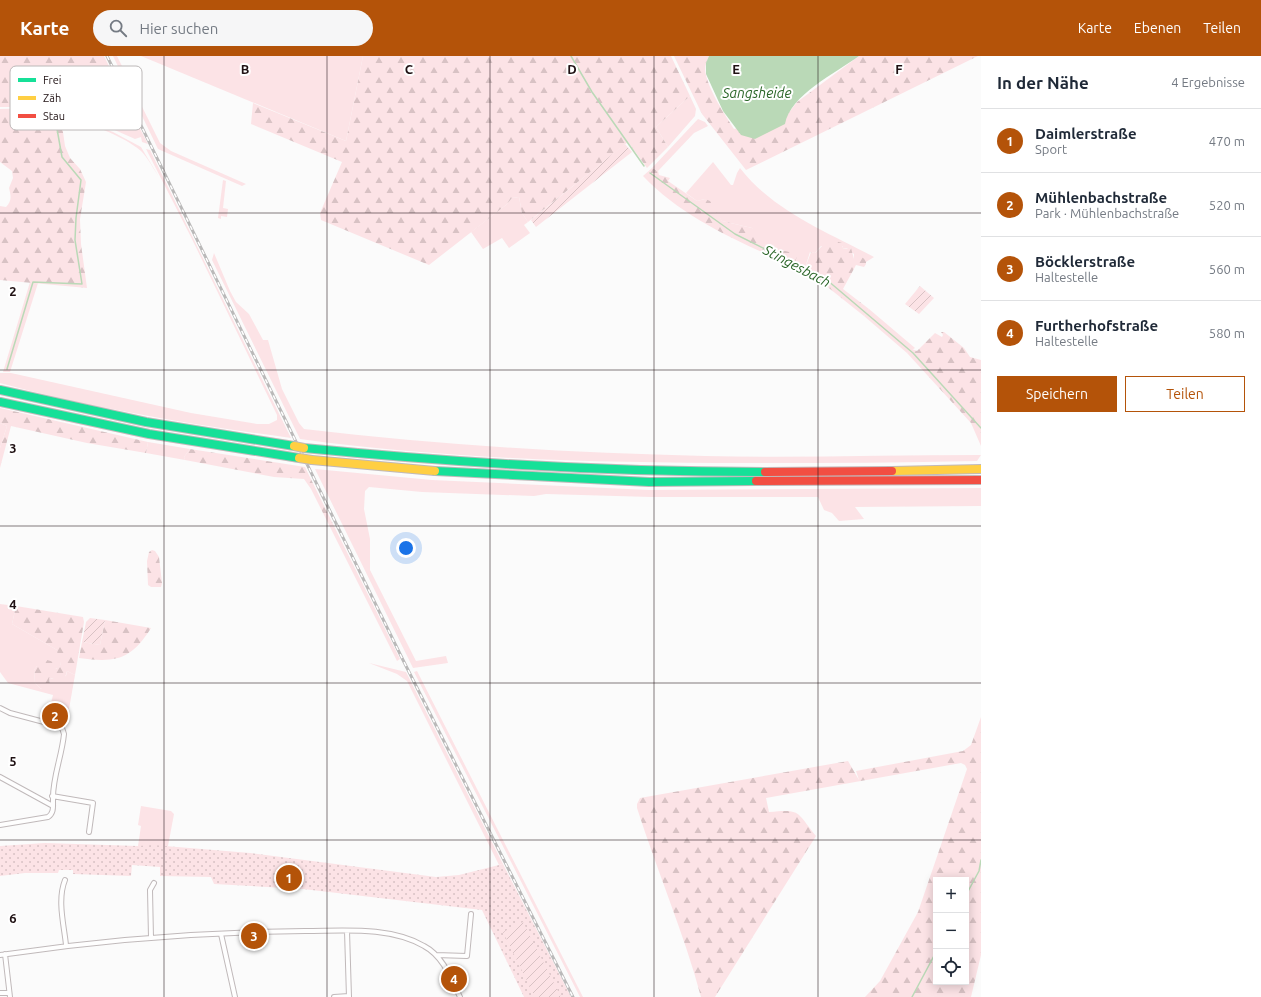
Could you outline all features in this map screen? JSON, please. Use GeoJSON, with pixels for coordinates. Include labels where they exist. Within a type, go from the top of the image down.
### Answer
{"type":"FeatureCollection","features":[{"type":"Feature","properties":{"kind":"highway"},"geometry":{"type":"LineString","coordinates":[[0,390],[115,417],[172,428],[304,448],[433,460],[649,471],[981,469]]}},
{"type":"Feature","properties":{"kind":"highway"},"geometry":{"type":"LineString","coordinates":[[0,402],[112,428],[196,443],[312,460],[433,472],[649,482],[981,480]]}},
{"type":"Feature","properties":{"kind":"street"},"geometry":{"type":"LineString","coordinates":[[0,708],[62,728],[64,734],[52,796],[53,806],[51,814],[48,817],[0,825]]}},
{"type":"Feature","properties":{"kind":"street"},"geometry":{"type":"LineString","coordinates":[[0,777],[53,806]]}},
{"type":"Feature","properties":{"kind":"street"},"geometry":{"type":"LineString","coordinates":[[52,796],[93,803],[89,832]]}},
{"type":"Feature","properties":{"kind":"street"},"geometry":{"type":"LineString","coordinates":[[65,880],[62,887],[62,909],[66,945]]}},
{"type":"Feature","properties":{"kind":"street"},"geometry":{"type":"LineString","coordinates":[[151,938],[150,890],[154,882]]}},
{"type":"Feature","properties":{"kind":"street"},"geometry":{"type":"LineString","coordinates":[[436,955],[467,956],[471,914]]}},
{"type":"Feature","properties":{"kind":"street"},"geometry":{"type":"LineString","coordinates":[[334,997],[349,997],[347,931]]}},
{"type":"Feature","properties":{"kind":"street"},"geometry":{"type":"LineString","coordinates":[[0,993],[9,995],[2,954],[66,945],[151,938],[222,934],[347,931],[378,932],[405,938],[424,946],[436,955],[444,966],[460,997]]}},
{"type":"Feature","properties":{"kind":"street"},"geometry":{"type":"LineString","coordinates":[[222,934],[235,997]]}},
{"type":"Feature","properties":{"kind":"green space"},"geometry":{"type":"Polygon","coordinates":[[[0,56],[104,56],[109,66],[10,66],[10,107],[0,107],[0,56]]]}},
{"type":"Feature","properties":{"kind":"green space"},"geometry":{"type":"Polygon","coordinates":[[[113,56],[117,56],[122,66],[118,66],[113,56]]]}},
{"type":"Feature","properties":{"kind":"green space"},"geometry":{"type":"Polygon","coordinates":[[[141,56],[363,56],[346,141],[141,56]]]}},
{"type":"Feature","properties":{"kind":"green space"},"geometry":{"type":"Polygon","coordinates":[[[363,56],[671,56],[690,96],[656,127],[668,147],[647,168],[628,142],[528,222],[522,213],[519,197],[512,198],[506,205],[429,265],[321,220],[320,213],[342,162],[251,124],[253,103],[346,141],[363,56]]]}},
{"type":"Feature","properties":{"kind":"green space"},"geometry":{"type":"Polygon","coordinates":[[[674,56],[709,56],[706,63],[705,73],[710,88],[734,129],[787,115],[797,102],[859,56],[978,56],[746,170],[702,114],[674,56]]]}},
{"type":"Feature","properties":{"kind":"green space"},"geometry":{"type":"Polygon","coordinates":[[[690,96],[696,109],[695,116],[668,147],[656,127],[690,96]]]}},
{"type":"Feature","properties":{"kind":"green space"},"geometry":{"type":"Polygon","coordinates":[[[142,107],[160,143],[171,151],[246,184],[242,186],[158,149],[142,116],[142,107]]]}},
{"type":"Feature","properties":{"kind":"green space"},"geometry":{"type":"Polygon","coordinates":[[[0,109],[10,109],[10,130],[63,130],[65,146],[70,158],[80,169],[86,182],[80,219],[81,244],[87,288],[0,280],[0,206],[6,207],[9,203],[11,196],[9,188],[13,178],[12,171],[0,162],[0,109]]]}},
{"type":"Feature","properties":{"kind":"green space"},"geometry":{"type":"Polygon","coordinates":[[[698,119],[705,122],[708,126],[694,133],[658,171],[652,168],[698,119]]]}},
{"type":"Feature","properties":{"kind":"green space"},"geometry":{"type":"Polygon","coordinates":[[[104,130],[113,132],[141,147],[159,177],[144,154],[124,140],[104,130]]]}},
{"type":"Feature","properties":{"kind":"green space"},"geometry":{"type":"Polygon","coordinates":[[[115,130],[141,130],[148,144],[142,142],[141,137],[135,139],[115,130]]]}},
{"type":"Feature","properties":{"kind":"green space"},"geometry":{"type":"Polygon","coordinates":[[[625,144],[632,152],[536,227],[531,220],[625,144]]]}},
{"type":"Feature","properties":{"kind":"green space"},"geometry":{"type":"Polygon","coordinates":[[[146,149],[150,150],[291,438],[218,428],[145,415],[72,401],[0,383],[0,373],[11,373],[191,413],[257,424],[269,424],[277,420],[277,415],[191,237],[146,149]]]}},
{"type":"Feature","properties":{"kind":"green space"},"geometry":{"type":"Polygon","coordinates":[[[713,162],[731,185],[733,185],[740,168],[768,197],[802,219],[874,257],[866,262],[866,260],[854,259],[854,254],[847,248],[842,249],[843,246],[821,246],[815,253],[810,252],[804,271],[794,266],[796,262],[783,250],[776,251],[773,244],[764,245],[752,228],[722,221],[705,199],[697,201],[686,193],[713,162]]]}},
{"type":"Feature","properties":{"kind":"green space"},"geometry":{"type":"Polygon","coordinates":[[[652,168],[658,171],[659,175],[670,178],[668,181],[697,201],[705,199],[710,201],[722,221],[752,228],[762,234],[764,245],[773,244],[776,251],[787,251],[797,256],[794,266],[734,239],[676,205],[643,176],[652,168]]]}},
{"type":"Feature","properties":{"kind":"green space"},"geometry":{"type":"Polygon","coordinates":[[[223,180],[226,181],[223,208],[228,209],[227,217],[221,216],[221,219],[218,218],[223,180]]]}},
{"type":"Feature","properties":{"kind":"green space"},"geometry":{"type":"Polygon","coordinates":[[[519,197],[522,213],[528,222],[524,225],[530,233],[509,248],[502,238],[483,249],[471,232],[506,205],[512,198],[519,197]]]}},
{"type":"Feature","properties":{"kind":"green space"},"geometry":{"type":"Polygon","coordinates":[[[829,239],[842,243],[843,249],[851,248],[854,259],[860,256],[866,260],[864,267],[856,265],[843,289],[869,309],[864,316],[820,281],[804,271],[811,252],[815,253],[829,239]]]}},
{"type":"Feature","properties":{"kind":"green space"},"geometry":{"type":"Polygon","coordinates":[[[214,253],[236,302],[249,314],[263,340],[268,340],[282,389],[299,423],[304,429],[454,444],[655,455],[808,457],[981,455],[977,461],[890,463],[689,463],[578,461],[411,451],[300,439],[212,260],[214,253]]]}},
{"type":"Feature","properties":{"kind":"green space"},"geometry":{"type":"Polygon","coordinates":[[[30,282],[38,283],[10,372],[3,372],[30,282]]]}},
{"type":"Feature","properties":{"kind":"green space"},"geometry":{"type":"Polygon","coordinates":[[[920,286],[934,298],[919,314],[905,304],[920,286]]]}},
{"type":"Feature","properties":{"kind":"green space"},"geometry":{"type":"Polygon","coordinates":[[[869,309],[915,348],[907,353],[864,316],[869,309]]]}},
{"type":"Feature","properties":{"kind":"green space"},"geometry":{"type":"Polygon","coordinates":[[[941,332],[944,332],[964,348],[970,357],[981,360],[981,446],[971,423],[907,353],[912,349],[917,351],[935,333],[942,337],[943,335],[941,332]]]}},
{"type":"Feature","properties":{"kind":"green space"},"geometry":{"type":"Polygon","coordinates":[[[0,408],[148,442],[146,453],[87,443],[11,426],[0,468],[0,448],[7,426],[0,423],[0,408]]]}},
{"type":"Feature","properties":{"kind":"green space"},"geometry":{"type":"Polygon","coordinates":[[[0,423],[7,426],[0,448],[0,423]]]}},
{"type":"Feature","properties":{"kind":"green space"},"geometry":{"type":"Polygon","coordinates":[[[148,442],[190,449],[184,457],[185,460],[146,453],[148,442]]]}},
{"type":"Feature","properties":{"kind":"green space"},"geometry":{"type":"Polygon","coordinates":[[[190,449],[305,467],[334,526],[330,527],[311,489],[304,479],[274,477],[185,460],[184,457],[190,449]]]}},
{"type":"Feature","properties":{"kind":"green space"},"geometry":{"type":"Polygon","coordinates":[[[315,469],[432,480],[649,490],[981,488],[981,506],[855,507],[864,519],[839,521],[832,513],[824,510],[818,497],[651,497],[546,494],[534,496],[422,492],[369,487],[365,491],[364,509],[370,539],[370,570],[416,661],[446,656],[448,663],[413,668],[315,469]]]}},
{"type":"Feature","properties":{"kind":"green space"},"geometry":{"type":"Polygon","coordinates":[[[334,526],[400,659],[397,661],[330,527],[334,526]]]}},
{"type":"Feature","properties":{"kind":"green space"},"geometry":{"type":"Polygon","coordinates":[[[152,550],[155,551],[159,557],[162,583],[161,587],[151,587],[148,585],[147,561],[149,552],[152,550]]]}},
{"type":"Feature","properties":{"kind":"green space"},"geometry":{"type":"Polygon","coordinates":[[[0,604],[16,606],[12,624],[57,650],[61,663],[59,669],[37,666],[34,670],[35,683],[41,689],[50,682],[48,677],[52,679],[66,676],[67,671],[75,675],[69,709],[51,703],[53,695],[8,683],[0,672],[0,604]]]}},
{"type":"Feature","properties":{"kind":"green space"},"geometry":{"type":"Polygon","coordinates":[[[16,606],[83,617],[84,622],[75,675],[67,671],[64,681],[49,678],[50,685],[41,689],[35,683],[34,670],[37,666],[42,665],[47,660],[54,662],[56,669],[59,668],[61,663],[58,659],[57,650],[12,624],[16,606]]]}},
{"type":"Feature","properties":{"kind":"green space"},"geometry":{"type":"Polygon","coordinates":[[[90,618],[105,620],[100,645],[82,642],[86,622],[90,618]]]}},
{"type":"Feature","properties":{"kind":"green space"},"geometry":{"type":"Polygon","coordinates":[[[105,620],[151,628],[137,647],[121,657],[103,660],[79,658],[82,642],[100,645],[105,620]]]}},
{"type":"Feature","properties":{"kind":"green space"},"geometry":{"type":"Polygon","coordinates":[[[369,663],[406,672],[503,864],[499,865],[407,681],[397,674],[369,663]]]}},
{"type":"Feature","properties":{"kind":"green space"},"geometry":{"type":"Polygon","coordinates":[[[417,671],[583,997],[580,997],[414,672],[417,671]]]}},
{"type":"Feature","properties":{"kind":"green space"},"geometry":{"type":"Polygon","coordinates":[[[48,707],[66,712],[60,725],[44,721],[48,707]]]}},
{"type":"Feature","properties":{"kind":"green space"},"geometry":{"type":"Polygon","coordinates":[[[981,717],[981,955],[971,997],[865,997],[880,981],[918,912],[967,769],[965,765],[961,763],[766,798],[769,812],[787,811],[797,814],[805,821],[816,836],[715,997],[701,997],[687,949],[637,808],[640,798],[848,761],[859,780],[856,771],[963,751],[971,745],[981,717]]]}},
{"type":"Feature","properties":{"kind":"green space"},"geometry":{"type":"Polygon","coordinates":[[[141,806],[171,811],[174,814],[168,846],[138,846],[141,826],[138,825],[141,806]]]}},
{"type":"Feature","properties":{"kind":"green space"},"geometry":{"type":"Polygon","coordinates":[[[45,843],[138,846],[153,845],[250,853],[436,877],[459,875],[503,864],[571,997],[524,997],[482,910],[303,889],[214,884],[211,877],[160,876],[160,867],[132,865],[131,876],[73,874],[73,870],[59,870],[58,873],[25,873],[0,876],[0,846],[45,843]]]}},
{"type":"Feature","properties":{"kind":"green space"},"geometry":{"type":"Polygon","coordinates":[[[523,922],[561,997],[535,997],[503,932],[523,922]]]}},
{"type":"Feature","properties":{"kind":"water","name":"Sangsheide"},"geometry":{"type":"Polygon","coordinates":[[[709,56],[859,56],[827,77],[805,94],[795,104],[789,113],[785,124],[755,139],[741,135],[723,111],[706,74],[706,63],[709,56]]]}},
{"type":"Feature","properties":{"kind":"waterway","name":"Stingesbach"},"geometry":{"type":"LineString","coordinates":[[571,56],[592,92],[644,166]]}},
{"type":"Feature","properties":{"kind":"waterway"},"geometry":{"type":"LineString","coordinates":[[7,369],[33,282],[82,284],[75,240],[81,180],[62,157],[57,130]]}},
{"type":"Feature","properties":{"kind":"waterway","name":"Stingesbach"},"geometry":{"type":"LineString","coordinates":[[650,173],[735,234],[827,280],[913,353],[981,428]]}},
{"type":"Feature","properties":{"kind":"waterway","name":"Stingesbach"},"geometry":{"type":"LineString","coordinates":[[969,889],[979,871],[981,860]]}},
{"type":"Feature","properties":{"kind":"waterway","name":"Stingesbach"},"geometry":{"type":"LineString","coordinates":[[912,997],[933,958]]}},
{"type":"Feature","properties":{"kind":"railway"},"geometry":{"type":"LineString","coordinates":[[107,56],[112,66]]}},
{"type":"Feature","properties":{"kind":"railway"},"geometry":{"type":"LineString","coordinates":[[142,127],[403,660],[573,997]]}},
{"type":"Feature","properties":{"kind":"traffic: fast"},"geometry":{"type":"LineString","coordinates":[[0,390],[146,422],[294,446]]}},
{"type":"Feature","properties":{"kind":"traffic: fast"},"geometry":{"type":"LineString","coordinates":[[0,402],[149,434],[299,458]]}},
{"type":"Feature","properties":{"kind":"traffic: fast"},"geometry":{"type":"LineString","coordinates":[[304,448],[534,466],[707,472],[765,472]]}},
{"type":"Feature","properties":{"kind":"traffic: fast"},"geometry":{"type":"LineString","coordinates":[[435,471],[649,482],[756,481]]}},
{"type":"Feature","properties":{"kind":"traffic: slow"},"geometry":{"type":"LineString","coordinates":[[294,446],[304,448]]}},
{"type":"Feature","properties":{"kind":"traffic: slow"},"geometry":{"type":"LineString","coordinates":[[299,458],[312,460]]}},
{"type":"Feature","properties":{"kind":"traffic: slow"},"geometry":{"type":"LineString","coordinates":[[312,460],[435,471]]}},
{"type":"Feature","properties":{"kind":"traffic: slow"},"geometry":{"type":"LineString","coordinates":[[892,471],[981,469]]}},
{"type":"Feature","properties":{"kind":"traffic: jam"},"geometry":{"type":"LineString","coordinates":[[765,472],[892,471]]}},
{"type":"Feature","properties":{"kind":"traffic: jam"},"geometry":{"type":"LineString","coordinates":[[756,481],[981,480]]}},
{"type":"Feature","properties":{"kind":"place","name":"Mühlenbachstraße"},"geometry":{"type":"Point","coordinates":[55,716]}},
{"type":"Feature","properties":{"kind":"place","name":"Daimlerstraße"},"geometry":{"type":"Point","coordinates":[289,878]}},
{"type":"Feature","properties":{"kind":"place","name":"Böcklerstraße"},"geometry":{"type":"Point","coordinates":[254,936]}},
{"type":"Feature","properties":{"kind":"place","name":"Furtherhofstraße"},"geometry":{"type":"Point","coordinates":[454,979]}}]}
